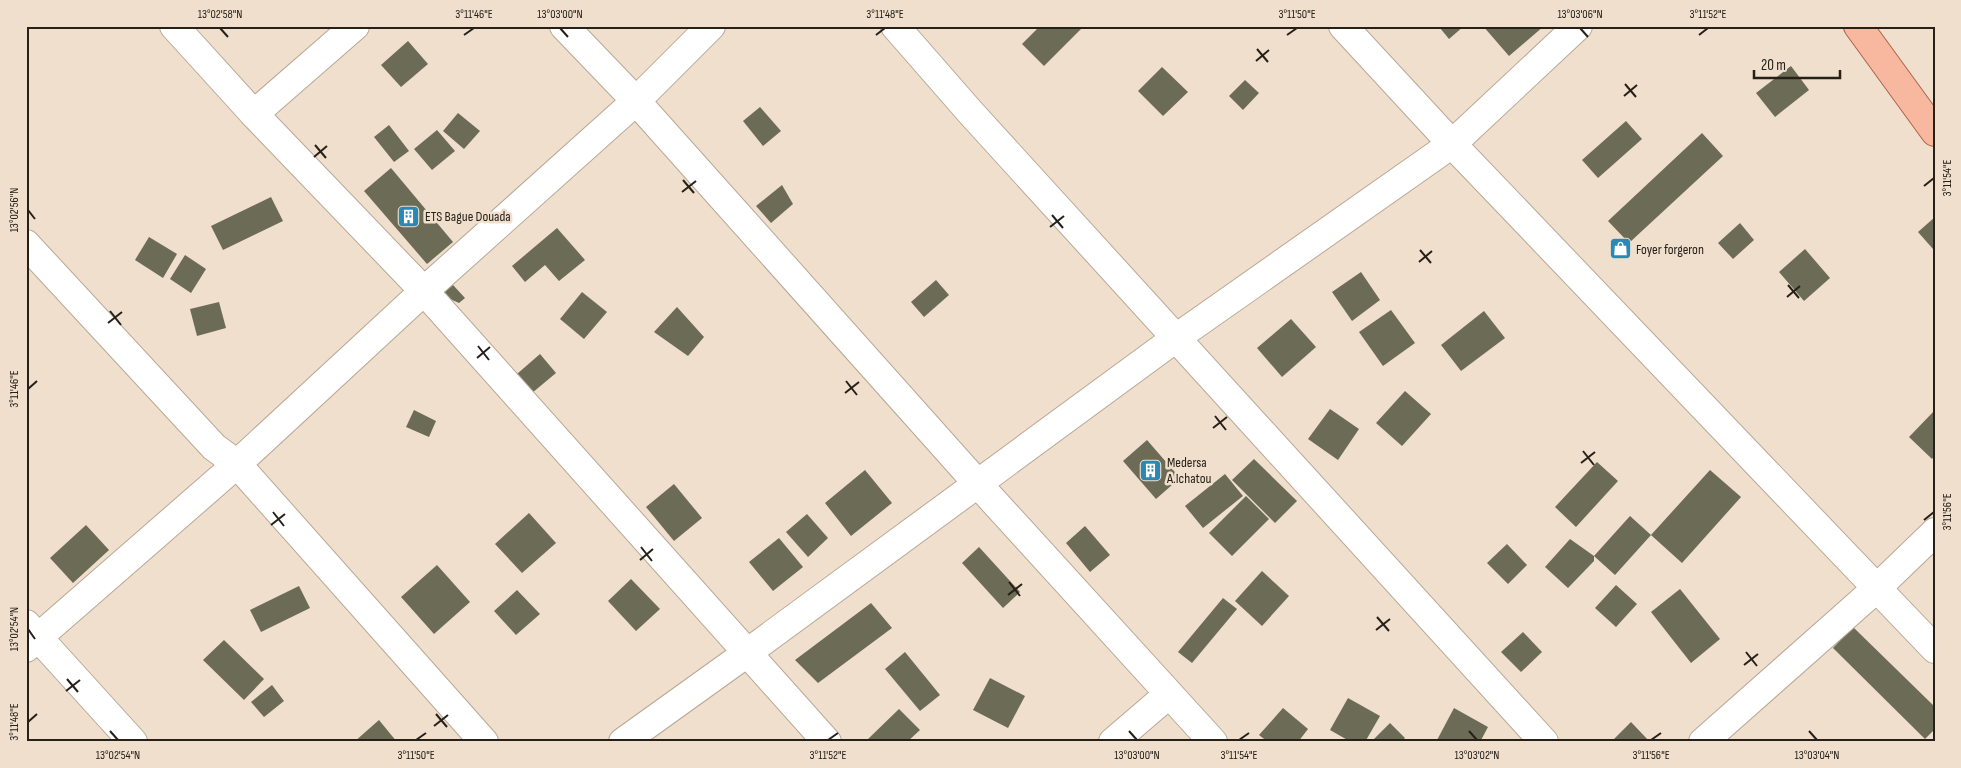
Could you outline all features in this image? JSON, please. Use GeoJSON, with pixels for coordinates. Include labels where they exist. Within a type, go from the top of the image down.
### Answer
{"type":"FeatureCollection","features":[{"type":"Feature","properties":{"kind":"main road"},"geometry":{"type":"LineString","coordinates":[[1858,26],[1935,132]]}},
{"type":"Feature","properties":{"kind":"street"},"geometry":{"type":"LineString","coordinates":[[174,26],[254,114],[424,291],[827,742]]}},
{"type":"Feature","properties":{"kind":"street"},"geometry":{"type":"LineString","coordinates":[[254,114],[354,26]]}},
{"type":"Feature","properties":{"kind":"street"},"geometry":{"type":"LineString","coordinates":[[564,26],[636,101],[978,484],[1213,742]]}},
{"type":"Feature","properties":{"kind":"street"},"geometry":{"type":"LineString","coordinates":[[133,742],[30,636],[237,464],[424,291],[636,101],[711,26]]}},
{"type":"Feature","properties":{"kind":"street"},"geometry":{"type":"LineString","coordinates":[[895,26],[971,113],[1544,742]]}},
{"type":"Feature","properties":{"kind":"street"},"geometry":{"type":"LineString","coordinates":[[1343,26],[1452,144],[1935,649]]}},
{"type":"Feature","properties":{"kind":"street"},"geometry":{"type":"LineString","coordinates":[[623,742],[1176,338],[1452,144],[1578,26]]}},
{"type":"Feature","properties":{"kind":"street"},"geometry":{"type":"LineString","coordinates":[[26,244],[214,448],[237,464],[484,742]]}},
{"type":"Feature","properties":{"kind":"street"},"geometry":{"type":"LineString","coordinates":[[1703,742],[1877,588],[1935,532]]}},
{"type":"Feature","properties":{"kind":"street"},"geometry":{"type":"LineString","coordinates":[[1113,742],[1169,694]]}},
{"type":"Feature","properties":{"kind":"building"},"geometry":{"type":"Polygon","coordinates":[[[1040,26],[1084,26],[1044,66],[1022,44],[1040,26]]]}},
{"type":"Feature","properties":{"kind":"building"},"geometry":{"type":"Polygon","coordinates":[[[1442,26],[1464,26],[1449,39],[1440,28],[1442,26]]]}},
{"type":"Feature","properties":{"kind":"building"},"geometry":{"type":"Polygon","coordinates":[[[1483,26],[1544,26],[1509,56],[1483,26]]]}},
{"type":"Feature","properties":{"kind":"building"},"geometry":{"type":"Polygon","coordinates":[[[408,41],[428,64],[401,87],[381,65],[408,41]]]}},
{"type":"Feature","properties":{"kind":"building"},"geometry":{"type":"Polygon","coordinates":[[[1791,66],[1809,90],[1775,117],[1756,93],[1791,66]]]}},
{"type":"Feature","properties":{"kind":"building"},"geometry":{"type":"Polygon","coordinates":[[[1162,67],[1188,92],[1163,116],[1138,91],[1162,67]]]}},
{"type":"Feature","properties":{"kind":"building"},"geometry":{"type":"Polygon","coordinates":[[[1245,80],[1259,93],[1243,110],[1229,96],[1245,80]]]}},
{"type":"Feature","properties":{"kind":"building"},"geometry":{"type":"Polygon","coordinates":[[[760,107],[781,131],[763,146],[743,121],[760,107]]]}},
{"type":"Feature","properties":{"kind":"building"},"geometry":{"type":"Polygon","coordinates":[[[458,113],[480,131],[464,149],[443,131],[458,113]]]}},
{"type":"Feature","properties":{"kind":"building"},"geometry":{"type":"Polygon","coordinates":[[[1626,121],[1642,139],[1598,178],[1582,160],[1626,121]]]}},
{"type":"Feature","properties":{"kind":"building"},"geometry":{"type":"Polygon","coordinates":[[[389,125],[409,151],[394,162],[374,137],[389,125]]]}},
{"type":"Feature","properties":{"kind":"building"},"geometry":{"type":"Polygon","coordinates":[[[437,130],[455,151],[432,170],[414,149],[437,130]]]}},
{"type":"Feature","properties":{"kind":"building"},"geometry":{"type":"Polygon","coordinates":[[[1702,133],[1723,156],[1629,243],[1608,221],[1702,133]]]}},
{"type":"Feature","properties":{"kind":"building","name":"ETS Bague Douada"},"geometry":{"type":"Polygon","coordinates":[[[391,168],[453,242],[427,264],[364,191],[391,168]]]}},
{"type":"Feature","properties":{"kind":"building"},"geometry":{"type":"Polygon","coordinates":[[[782,185],[793,204],[771,223],[756,206],[782,185]]]}},
{"type":"Feature","properties":{"kind":"building"},"geometry":{"type":"Polygon","coordinates":[[[271,197],[283,221],[223,250],[211,226],[271,197]]]}},
{"type":"Feature","properties":{"kind":"building"},"geometry":{"type":"Polygon","coordinates":[[[1935,217],[1935,247],[1933,249],[1918,232],[1935,217]]]}},
{"type":"Feature","properties":{"kind":"building"},"geometry":{"type":"Polygon","coordinates":[[[1740,223],[1754,240],[1733,259],[1718,243],[1740,223]]]}},
{"type":"Feature","properties":{"kind":"building"},"geometry":{"type":"Polygon","coordinates":[[[557,228],[585,260],[559,281],[545,265],[525,282],[512,266],[557,228]]]}},
{"type":"Feature","properties":{"kind":"building"},"geometry":{"type":"Polygon","coordinates":[[[149,237],[177,254],[163,278],[135,260],[149,237]]]}},
{"type":"Feature","properties":{"kind":"building"},"geometry":{"type":"Polygon","coordinates":[[[1805,249],[1830,278],[1804,301],[1779,272],[1805,249]]]}},
{"type":"Feature","properties":{"kind":"building"},"geometry":{"type":"Polygon","coordinates":[[[185,255],[206,269],[191,293],[170,279],[185,255]]]}},
{"type":"Feature","properties":{"kind":"building"},"geometry":{"type":"Polygon","coordinates":[[[1361,272],[1380,300],[1352,321],[1332,292],[1361,272]]]}},
{"type":"Feature","properties":{"kind":"building"},"geometry":{"type":"Polygon","coordinates":[[[936,280],[949,295],[924,317],[911,302],[936,280]]]}},
{"type":"Feature","properties":{"kind":"building"},"geometry":{"type":"Polygon","coordinates":[[[453,285],[465,298],[459,303],[441,295],[453,285]]]}},
{"type":"Feature","properties":{"kind":"building"},"geometry":{"type":"Polygon","coordinates":[[[582,292],[607,312],[584,339],[560,319],[582,292]]]}},
{"type":"Feature","properties":{"kind":"building"},"geometry":{"type":"Polygon","coordinates":[[[219,302],[226,328],[197,336],[190,309],[219,302]]]}},
{"type":"Feature","properties":{"kind":"building"},"geometry":{"type":"Polygon","coordinates":[[[677,307],[704,337],[688,356],[654,332],[677,307]]]}},
{"type":"Feature","properties":{"kind":"building"},"geometry":{"type":"Polygon","coordinates":[[[1391,310],[1415,343],[1383,366],[1359,332],[1391,310]]]}},
{"type":"Feature","properties":{"kind":"building"},"geometry":{"type":"Polygon","coordinates":[[[1484,311],[1505,338],[1461,371],[1441,345],[1484,311]]]}},
{"type":"Feature","properties":{"kind":"building"},"geometry":{"type":"Polygon","coordinates":[[[1291,319],[1316,347],[1282,377],[1257,348],[1291,319]]]}},
{"type":"Feature","properties":{"kind":"building"},"geometry":{"type":"Polygon","coordinates":[[[540,354],[556,373],[532,393],[517,374],[540,354]]]}},
{"type":"Feature","properties":{"kind":"building"},"geometry":{"type":"Polygon","coordinates":[[[1405,391],[1431,414],[1402,446],[1376,423],[1405,391]]]}},
{"type":"Feature","properties":{"kind":"building"},"geometry":{"type":"Polygon","coordinates":[[[1330,409],[1359,429],[1338,460],[1308,439],[1330,409]]]}},
{"type":"Feature","properties":{"kind":"building"},"geometry":{"type":"Polygon","coordinates":[[[414,410],[436,421],[429,437],[406,427],[414,410]]]}},
{"type":"Feature","properties":{"kind":"building"},"geometry":{"type":"Polygon","coordinates":[[[1935,410],[1935,455],[1932,459],[1909,437],[1935,410]]]}},
{"type":"Feature","properties":{"kind":"building","name":"Medersa A.Ichatou"},"geometry":{"type":"Polygon","coordinates":[[[1147,440],[1180,478],[1156,499],[1123,461],[1147,440]]]}},
{"type":"Feature","properties":{"kind":"building"},"geometry":{"type":"Polygon","coordinates":[[[1254,459],[1297,501],[1275,523],[1232,480],[1254,459]]]}},
{"type":"Feature","properties":{"kind":"building"},"geometry":{"type":"Polygon","coordinates":[[[1597,462],[1618,481],[1576,527],[1555,507],[1597,462]]]}},
{"type":"Feature","properties":{"kind":"building"},"geometry":{"type":"Polygon","coordinates":[[[865,470],[892,503],[851,536],[825,503],[865,470]]]}},
{"type":"Feature","properties":{"kind":"building"},"geometry":{"type":"Polygon","coordinates":[[[1710,470],[1741,497],[1682,563],[1651,535],[1710,470]]]}},
{"type":"Feature","properties":{"kind":"building"},"geometry":{"type":"Polygon","coordinates":[[[1225,474],[1243,496],[1203,528],[1185,506],[1225,474]]]}},
{"type":"Feature","properties":{"kind":"building"},"geometry":{"type":"Polygon","coordinates":[[[674,484],[702,518],[674,541],[646,507],[674,484]]]}},
{"type":"Feature","properties":{"kind":"building"},"geometry":{"type":"Polygon","coordinates":[[[1246,496],[1269,519],[1232,556],[1209,533],[1246,496]]]}},
{"type":"Feature","properties":{"kind":"building"},"geometry":{"type":"Polygon","coordinates":[[[529,513],[556,543],[522,573],[495,544],[529,513]]]}},
{"type":"Feature","properties":{"kind":"building"},"geometry":{"type":"Polygon","coordinates":[[[807,514],[828,538],[808,557],[786,532],[807,514]]]}},
{"type":"Feature","properties":{"kind":"building"},"geometry":{"type":"Polygon","coordinates":[[[1630,516],[1651,535],[1615,575],[1594,556],[1630,516]]]}},
{"type":"Feature","properties":{"kind":"building"},"geometry":{"type":"Polygon","coordinates":[[[86,525],[109,550],[73,583],[50,558],[86,525]]]}},
{"type":"Feature","properties":{"kind":"building"},"geometry":{"type":"Polygon","coordinates":[[[1085,526],[1110,555],[1090,572],[1066,543],[1085,526]]]}},
{"type":"Feature","properties":{"kind":"building"},"geometry":{"type":"Polygon","coordinates":[[[779,538],[803,567],[773,591],[749,562],[779,538]]]}},
{"type":"Feature","properties":{"kind":"building"},"geometry":{"type":"Polygon","coordinates":[[[1570,539],[1594,556],[1594,561],[1568,588],[1545,567],[1570,539]]]}},
{"type":"Feature","properties":{"kind":"building"},"geometry":{"type":"Polygon","coordinates":[[[1507,544],[1527,565],[1508,584],[1487,563],[1507,544]]]}},
{"type":"Feature","properties":{"kind":"building"},"geometry":{"type":"Polygon","coordinates":[[[979,547],[1020,592],[1003,608],[962,563],[979,547]]]}},
{"type":"Feature","properties":{"kind":"building"},"geometry":{"type":"Polygon","coordinates":[[[437,565],[470,602],[434,634],[401,597],[437,565]]]}},
{"type":"Feature","properties":{"kind":"building"},"geometry":{"type":"Polygon","coordinates":[[[1262,571],[1289,596],[1262,626],[1235,601],[1262,571]]]}},
{"type":"Feature","properties":{"kind":"building"},"geometry":{"type":"Polygon","coordinates":[[[631,579],[660,609],[636,631],[608,601],[631,579]]]}},
{"type":"Feature","properties":{"kind":"building"},"geometry":{"type":"Polygon","coordinates":[[[1616,585],[1637,604],[1616,627],[1595,608],[1616,585]]]}},
{"type":"Feature","properties":{"kind":"building"},"geometry":{"type":"Polygon","coordinates":[[[299,586],[310,608],[261,632],[250,610],[299,586]]]}},
{"type":"Feature","properties":{"kind":"building"},"geometry":{"type":"Polygon","coordinates":[[[1680,589],[1720,639],[1691,663],[1651,612],[1680,589]]]}},
{"type":"Feature","properties":{"kind":"building"},"geometry":{"type":"Polygon","coordinates":[[[517,590],[540,614],[516,635],[494,611],[517,590]]]}},
{"type":"Feature","properties":{"kind":"building"},"geometry":{"type":"Polygon","coordinates":[[[1223,598],[1237,609],[1192,663],[1178,652],[1223,598]]]}},
{"type":"Feature","properties":{"kind":"building"},"geometry":{"type":"Polygon","coordinates":[[[871,603],[892,628],[818,683],[795,660],[871,603]]]}},
{"type":"Feature","properties":{"kind":"building"},"geometry":{"type":"Polygon","coordinates":[[[1853,627],[1935,707],[1935,729],[1925,739],[1833,648],[1853,627]]]}},
{"type":"Feature","properties":{"kind":"building"},"geometry":{"type":"Polygon","coordinates":[[[1523,632],[1542,652],[1521,672],[1501,652],[1523,632]]]}},
{"type":"Feature","properties":{"kind":"building"},"geometry":{"type":"Polygon","coordinates":[[[224,640],[264,679],[244,700],[203,660],[224,640]]]}},
{"type":"Feature","properties":{"kind":"building"},"geometry":{"type":"Polygon","coordinates":[[[905,652],[940,695],[920,711],[885,669],[905,652]]]}},
{"type":"Feature","properties":{"kind":"building"},"geometry":{"type":"Polygon","coordinates":[[[990,678],[1025,696],[1008,728],[973,710],[990,678]]]}},
{"type":"Feature","properties":{"kind":"building"},"geometry":{"type":"Polygon","coordinates":[[[272,685],[284,701],[264,717],[251,702],[272,685]]]}},
{"type":"Feature","properties":{"kind":"building"},"geometry":{"type":"Polygon","coordinates":[[[1348,698],[1380,716],[1365,742],[1351,742],[1330,730],[1348,698]]]}},
{"type":"Feature","properties":{"kind":"building"},"geometry":{"type":"Polygon","coordinates":[[[1283,708],[1308,729],[1298,742],[1268,742],[1259,735],[1283,708]]]}},
{"type":"Feature","properties":{"kind":"building"},"geometry":{"type":"Polygon","coordinates":[[[1454,708],[1488,727],[1480,742],[1436,742],[1454,708]]]}},
{"type":"Feature","properties":{"kind":"building"},"geometry":{"type":"Polygon","coordinates":[[[899,709],[920,730],[907,742],[868,742],[867,740],[899,709]]]}},
{"type":"Feature","properties":{"kind":"building"},"geometry":{"type":"Polygon","coordinates":[[[379,720],[397,742],[354,742],[379,720]]]}},
{"type":"Feature","properties":{"kind":"building"},"geometry":{"type":"Polygon","coordinates":[[[1631,722],[1650,742],[1611,742],[1631,722]]]}},
{"type":"Feature","properties":{"kind":"building"},"geometry":{"type":"Polygon","coordinates":[[[1390,723],[1405,738],[1401,742],[1371,742],[1390,723]]]}},
{"type":"Feature","properties":{"kind":"place","name":"ETS Bague Douada"},"geometry":{"type":"Point","coordinates":[409,216]}},
{"type":"Feature","properties":{"kind":"place","name":"Foyer forgeron"},"geometry":{"type":"Point","coordinates":[1620,249]}},
{"type":"Feature","properties":{"kind":"place","name":"Medersa A.Ichatou"},"geometry":{"type":"Point","coordinates":[1151,470]}}]}
